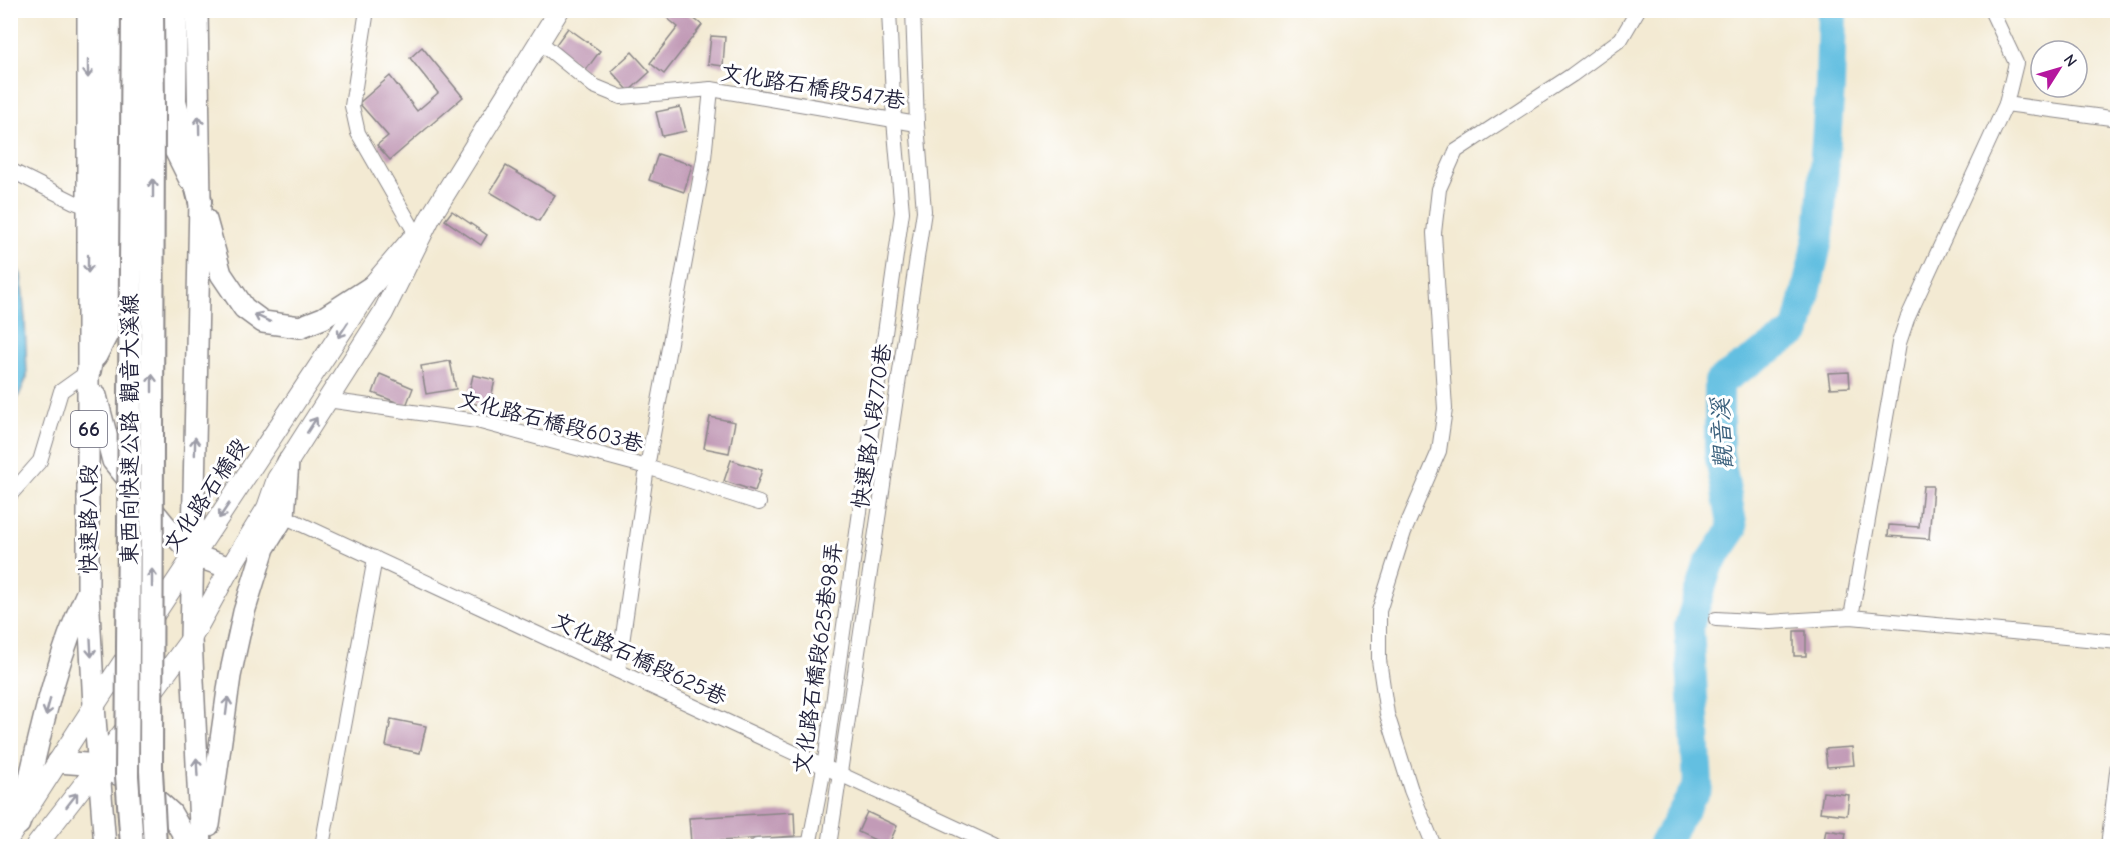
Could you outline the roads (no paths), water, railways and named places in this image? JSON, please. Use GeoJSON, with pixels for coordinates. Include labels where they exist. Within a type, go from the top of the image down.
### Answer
{"type":"FeatureCollection","features":[{"type":"Feature","properties":{"kind":"highway"},"geometry":{"type":"LineString","coordinates":[[89,371],[105,293],[103,161],[106,10]]}},
{"type":"Feature","properties":{"kind":"highway","name":"東西向快速公路 觀音大溪線"},"geometry":{"type":"LineString","coordinates":[[132,846],[127,776],[133,10]]}},
{"type":"Feature","properties":{"kind":"highway","name":"東西向快速公路 觀音大溪線"},"geometry":{"type":"LineString","coordinates":[[152,10],[151,771],[155,846]]}},
{"type":"Feature","properties":{"kind":"highway"},"geometry":{"type":"LineString","coordinates":[[176,10],[175,102],[200,201]]}},
{"type":"Feature","properties":{"kind":"main road","name":"快速路八段"},"geometry":{"type":"LineString","coordinates":[[88,10],[88,592],[105,846]]}},
{"type":"Feature","properties":{"kind":"main road","name":"66"},"geometry":{"type":"LineString","coordinates":[[121,10],[119,311],[89,371],[113,461],[165,525],[194,555],[230,568]]}},
{"type":"Feature","properties":{"kind":"main road"},"geometry":{"type":"LineString","coordinates":[[167,10],[171,142],[200,201],[221,274],[244,308],[263,322],[300,327],[323,318],[371,287]]}},
{"type":"Feature","properties":{"kind":"main road"},"geometry":{"type":"LineString","coordinates":[[197,10],[200,201],[191,639],[204,846]]}},
{"type":"Feature","properties":{"kind":"main road","name":"文化路石橋段"},"geometry":{"type":"LineString","coordinates":[[288,462],[383,313],[430,218],[559,10]]}},
{"type":"Feature","properties":{"kind":"main road","name":"文化路石橋段"},"geometry":{"type":"LineString","coordinates":[[15,830],[94,706],[371,287],[430,218]]}},
{"type":"Feature","properties":{"kind":"main road"},"geometry":{"type":"LineString","coordinates":[[204,846],[231,676],[244,612],[288,462]]}},
{"type":"Feature","properties":{"kind":"main road"},"geometry":{"type":"LineString","coordinates":[[36,846],[99,765],[191,639],[230,568],[275,512]]}},
{"type":"Feature","properties":{"kind":"main road"},"geometry":{"type":"LineString","coordinates":[[15,830],[71,627],[88,592]]}},
{"type":"Feature","properties":{"kind":"main road"},"geometry":{"type":"LineString","coordinates":[[58,762],[99,765],[140,785],[171,813],[190,846]]}},
{"type":"Feature","properties":{"kind":"street"},"geometry":{"type":"LineString","coordinates":[[367,10],[352,106],[358,133],[416,234]]}},
{"type":"Feature","properties":{"kind":"street","name":"文化路石橋段625巷98弄"},"geometry":{"type":"LineString","coordinates":[[809,845],[824,768],[902,212],[894,120],[889,10]]}},
{"type":"Feature","properties":{"kind":"street","name":"快速路八段770巷"},"geometry":{"type":"LineString","coordinates":[[829,846],[924,212],[917,124],[913,10]]}},
{"type":"Feature","properties":{"kind":"street"},"geometry":{"type":"LineString","coordinates":[[1434,846],[1411,790],[1387,714],[1380,660],[1379,611],[1404,532],[1439,451],[1441,440],[1445,409],[1434,233],[1439,189],[1456,151],[1572,75],[1621,39],[1638,10]]}},
{"type":"Feature","properties":{"kind":"street"},"geometry":{"type":"LineString","coordinates":[[1851,617],[1899,343],[1907,319],[2006,104],[2016,63],[1991,10]]}},
{"type":"Feature","properties":{"kind":"street","name":"文化路石橋段547巷"},"geometry":{"type":"LineString","coordinates":[[540,42],[594,86],[621,97],[711,89],[917,124]]}},
{"type":"Feature","properties":{"kind":"street"},"geometry":{"type":"LineString","coordinates":[[618,671],[647,467],[704,158],[711,89]]}},
{"type":"Feature","properties":{"kind":"street"},"geometry":{"type":"LineString","coordinates":[[2006,104],[2118,119]]}},
{"type":"Feature","properties":{"kind":"street"},"geometry":{"type":"LineString","coordinates":[[10,170],[88,207]]}},
{"type":"Feature","properties":{"kind":"street"},"geometry":{"type":"LineString","coordinates":[[10,495],[40,461],[61,391],[89,371]]}},
{"type":"Feature","properties":{"kind":"street","name":"文化路石橋段603巷"},"geometry":{"type":"LineString","coordinates":[[327,400],[477,420],[647,467],[759,503]]}},
{"type":"Feature","properties":{"kind":"street","name":"文化路石橋段625巷"},"geometry":{"type":"LineString","coordinates":[[275,512],[995,846]]}},
{"type":"Feature","properties":{"kind":"street"},"geometry":{"type":"LineString","coordinates":[[322,846],[375,558]]}},
{"type":"Feature","properties":{"kind":"street"},"geometry":{"type":"LineString","coordinates":[[1716,619],[1769,622],[1851,617],[2118,642]]}},
{"type":"Feature","properties":{"kind":"street"},"geometry":{"type":"LineString","coordinates":[[2108,846],[2118,764]]}},
{"type":"Feature","properties":{"kind":"street"},"geometry":{"type":"LineString","coordinates":[[757,846],[809,845]]}},
{"type":"Feature","properties":{"kind":"water"},"geometry":{"type":"Polygon","coordinates":[[[11,256],[21,275],[27,377],[11,413],[11,256]]]}},
{"type":"Feature","properties":{"kind":"waterway","name":"觀音溪"},"geometry":{"type":"LineString","coordinates":[[1663,846],[1698,785],[1689,626],[1708,566],[1733,529],[1719,453],[1719,382],[1797,331],[1819,236],[1830,87],[1832,10]]}}]}
